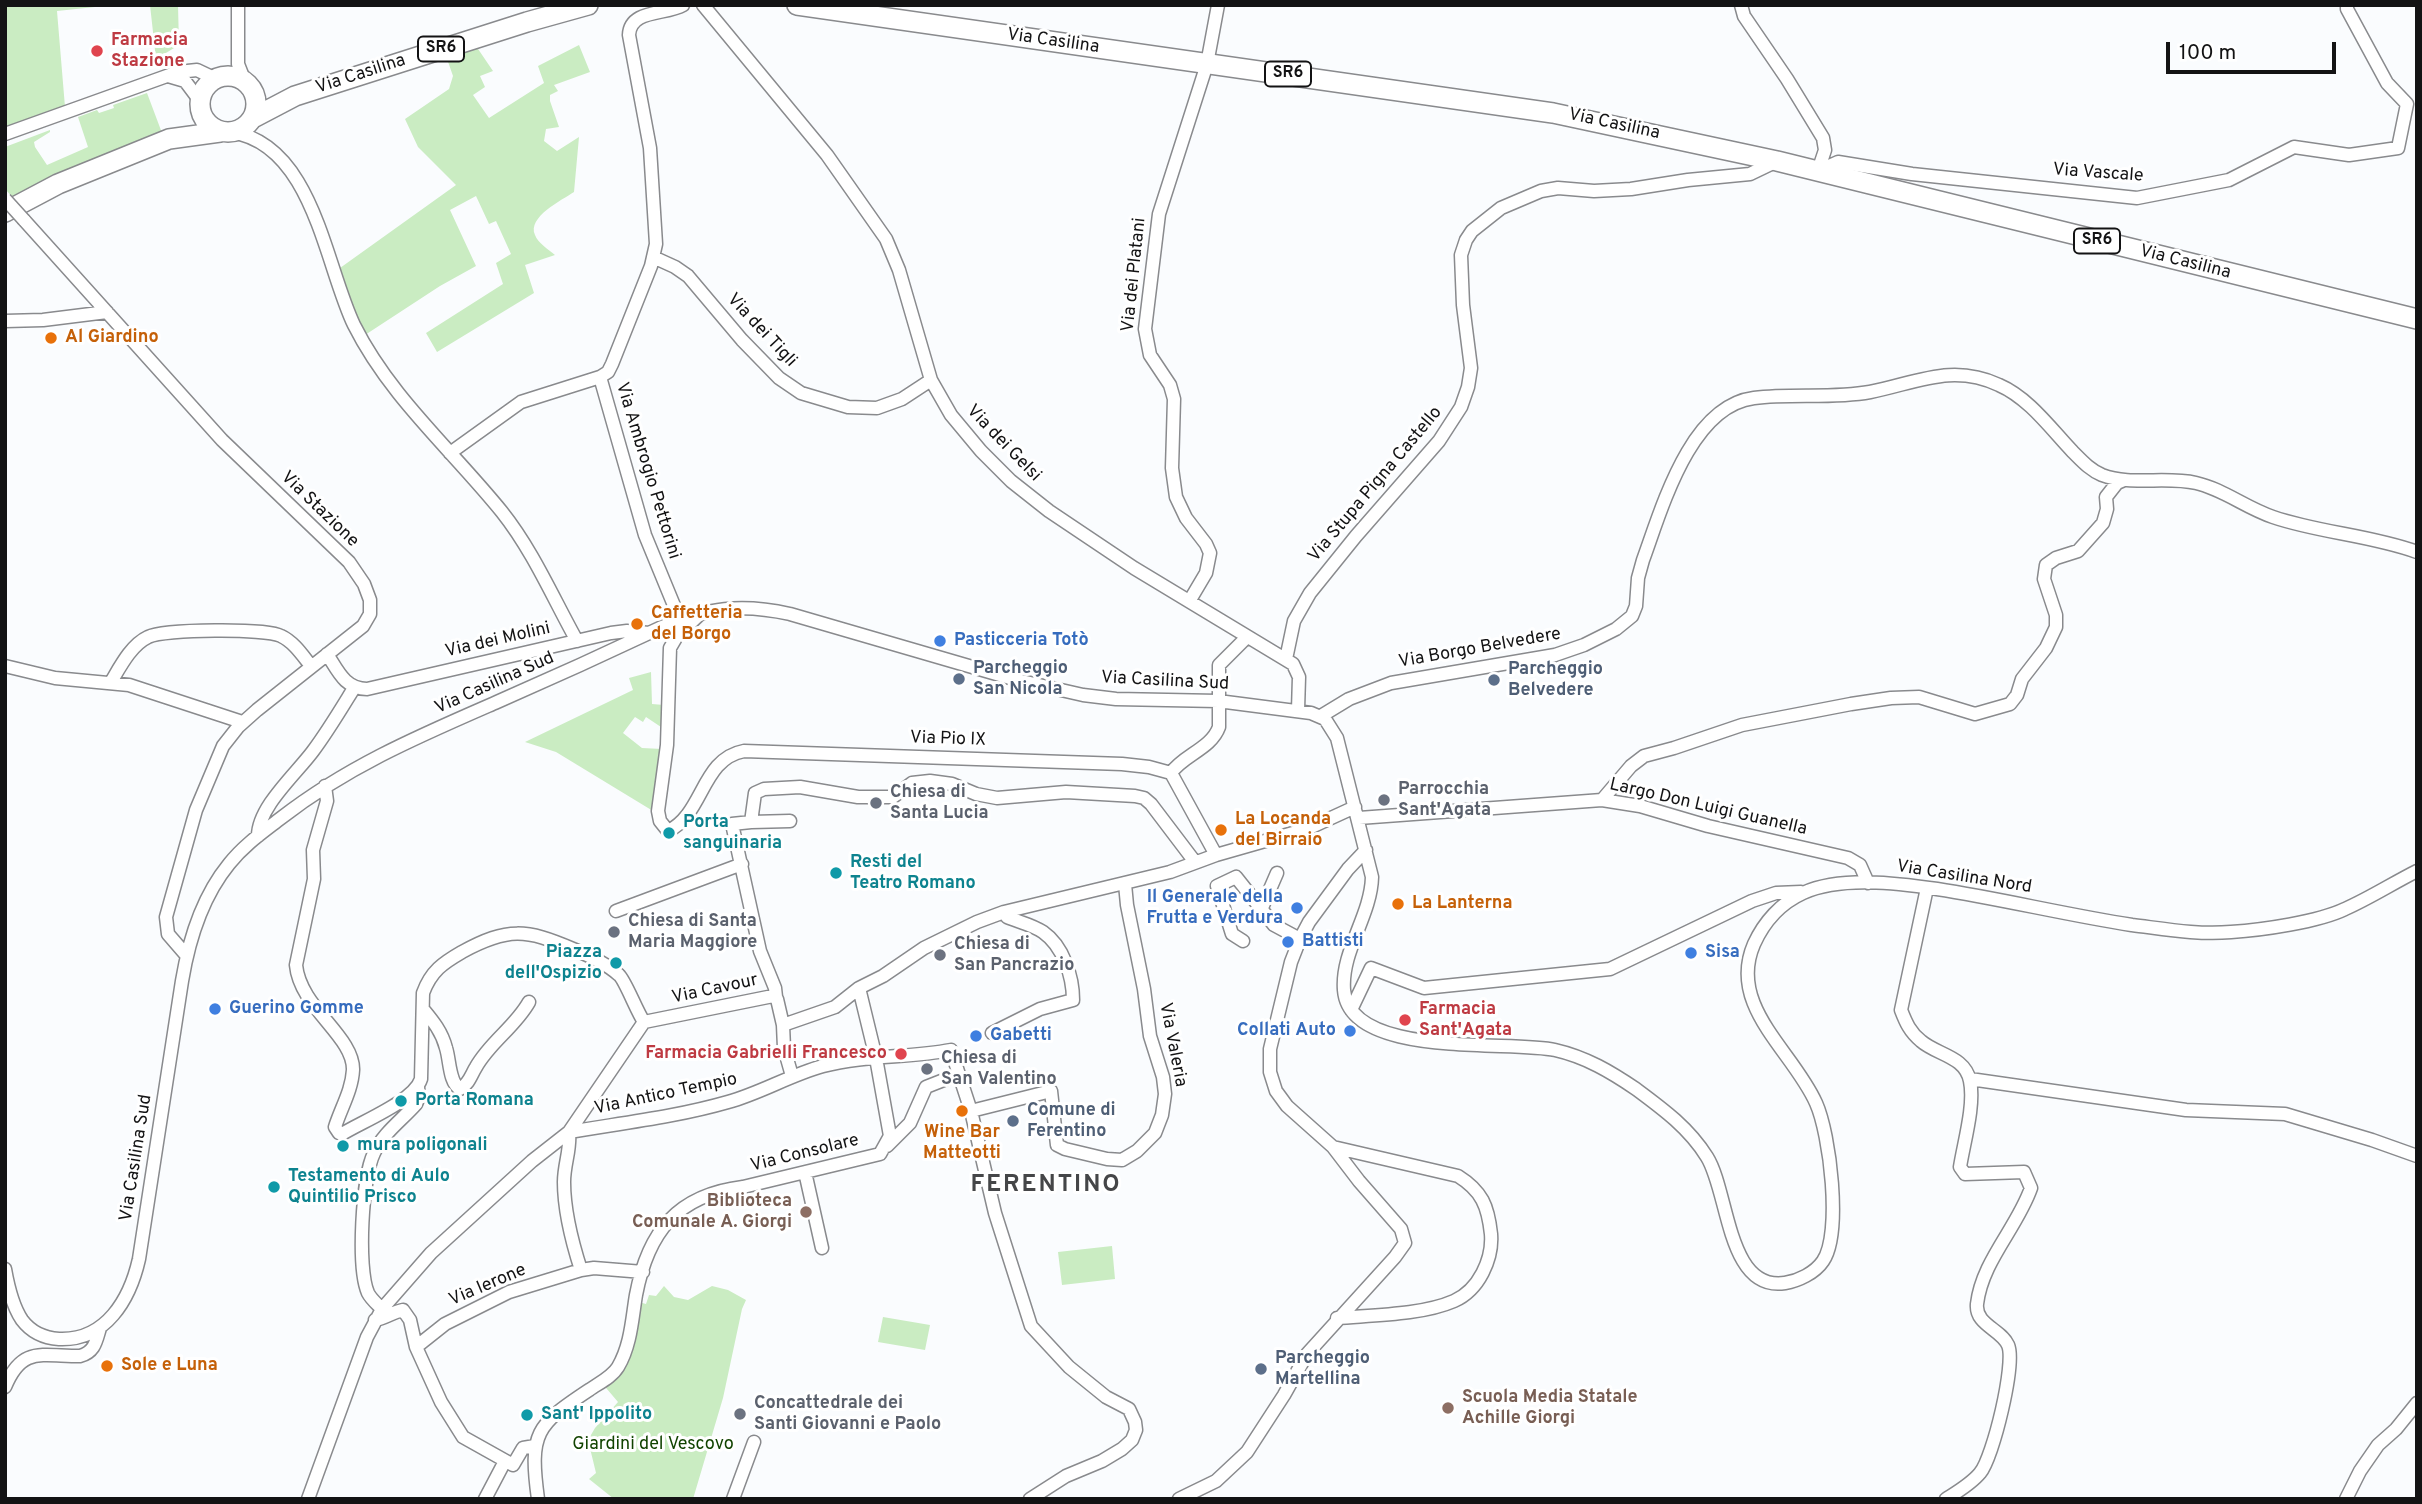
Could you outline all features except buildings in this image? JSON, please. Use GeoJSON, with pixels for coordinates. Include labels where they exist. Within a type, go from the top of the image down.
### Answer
{"type":"FeatureCollection","features":[{"type":"Feature","properties":{"kind":"main road","name":"Via Casilina"},"geometry":{"type":"LineString","coordinates":[[247,84],[274,97],[295,96],[588,5]]}},
{"type":"Feature","properties":{"kind":"main road","name":"Via Casilina"},"geometry":{"type":"LineString","coordinates":[[797,5],[1553,113],[1776,161],[2417,319]]}},
{"type":"Feature","properties":{"kind":"main road"},"geometry":{"type":"LineString","coordinates":[[5,212],[58,184],[169,139],[192,123],[208,84],[218,78],[237,78],[247,84],[256,102],[254,126],[169,139]]}},
{"type":"Feature","properties":{"kind":"main road","name":"Via Casilina"},"geometry":{"type":"LineString","coordinates":[[254,126],[295,96]]}},
{"type":"Feature","properties":{"kind":"main road"},"geometry":{"type":"LineString","coordinates":[[200,105],[207,123],[226,132]]}},
{"type":"Feature","properties":{"kind":"street"},"geometry":{"type":"LineString","coordinates":[[238,5],[237,52],[239,69],[247,84]]}},
{"type":"Feature","properties":{"kind":"street","name":"Via Ambrogio Pettorini"},"geometry":{"type":"LineString","coordinates":[[680,620],[645,535],[600,377],[608,372],[612,364],[653,257],[656,241],[650,148],[629,32],[631,23],[638,18],[683,5]]}},
{"type":"Feature","properties":{"kind":"street","name":"Via dei Gelsi"},"geometry":{"type":"LineString","coordinates":[[703,5],[827,155],[886,239],[899,270],[931,380],[946,408],[991,462],[1025,493],[1123,560],[1286,659]]}},
{"type":"Feature","properties":{"kind":"street"},"geometry":{"type":"LineString","coordinates":[[1207,64],[1219,5]]}},
{"type":"Feature","properties":{"kind":"street"},"geometry":{"type":"LineString","coordinates":[[1741,5],[1744,16],[1823,138],[1825,150],[1818,172]]}},
{"type":"Feature","properties":{"kind":"street","name":"Via Vascale"},"geometry":{"type":"LineString","coordinates":[[1818,172],[1838,162],[1912,174],[2137,198],[2229,180],[2294,147],[2349,155],[2398,148],[2407,104],[2387,83],[2347,5]]}},
{"type":"Feature","properties":{"kind":"street"},"geometry":{"type":"LineString","coordinates":[[5,134],[184,71],[197,71],[218,78],[230,67],[237,52]]}},
{"type":"Feature","properties":{"kind":"street","name":"Via dei Platani"},"geometry":{"type":"LineString","coordinates":[[1190,600],[1208,570],[1210,553],[1186,518],[1176,496],[1172,475],[1174,399],[1170,385],[1150,355],[1145,329],[1159,214],[1207,64]]}},
{"type":"Feature","properties":{"kind":"street"},"geometry":{"type":"LineString","coordinates":[[168,76],[185,81],[200,105]]}},
{"type":"Feature","properties":{"kind":"street"},"geometry":{"type":"LineString","coordinates":[[254,126],[303,192],[323,236],[350,317],[370,353],[400,396],[518,534],[577,641]]}},
{"type":"Feature","properties":{"kind":"street","name":"Via Stupa Pigna Castello"},"geometry":{"type":"LineString","coordinates":[[1286,659],[1294,621],[1310,593],[1360,531],[1439,442],[1461,407],[1471,368],[1463,305],[1461,255],[1472,231],[1501,208],[1541,191],[1558,188],[1624,190],[1749,174],[1776,161]]}},
{"type":"Feature","properties":{"kind":"street","name":"Via Stazione"},"geometry":{"type":"LineString","coordinates":[[5,199],[222,440],[339,552],[361,579],[370,600],[369,617],[359,629],[242,722],[216,758],[196,810],[165,923],[168,934],[187,956]]}},
{"type":"Feature","properties":{"kind":"street","name":"Via dei Tigli"},"geometry":{"type":"LineString","coordinates":[[653,257],[688,276],[742,340],[779,378],[801,393],[848,407],[877,408],[902,399],[931,380]]}},
{"type":"Feature","properties":{"kind":"street"},"geometry":{"type":"LineString","coordinates":[[5,321],[52,319],[107,312]]}},
{"type":"Feature","properties":{"kind":"street","name":"Via Borgo Belvedere"},"geometry":{"type":"LineString","coordinates":[[1321,716],[1349,699],[1391,682],[1566,652],[1624,624],[1634,612],[1643,560],[1688,450],[1711,419],[1727,407],[1742,400],[1761,397],[1860,393],[1937,375],[1975,377],[2000,385],[2019,397],[2093,470],[2102,475],[2124,480],[2165,479],[2201,484],[2273,517],[2375,538],[2417,552]]}},
{"type":"Feature","properties":{"kind":"street"},"geometry":{"type":"LineString","coordinates":[[450,453],[521,402],[600,377]]}},
{"type":"Feature","properties":{"kind":"street"},"geometry":{"type":"LineString","coordinates":[[1602,800],[1631,766],[1644,756],[1742,725],[1891,698],[1919,697],[1975,714],[2010,704],[2017,695],[2022,679],[2046,648],[2056,627],[2056,615],[2044,579],[2046,565],[2056,558],[2078,551],[2103,523],[2107,509],[2106,498],[2117,483],[2124,480]]}},
{"type":"Feature","properties":{"kind":"street","name":"Via Casilina Sud"},"geometry":{"type":"LineString","coordinates":[[5,1269],[16,1308],[22,1319],[34,1331],[50,1338],[81,1337],[100,1328],[122,1305],[135,1274],[187,956],[198,919],[216,883],[234,858],[258,836],[325,786],[389,750],[680,620],[701,612],[739,607],[779,612],[1017,680],[1083,695],[1116,699],[1218,701],[1298,710],[1321,716]]}},
{"type":"Feature","properties":{"kind":"street","name":"Via Pio IX"},"geometry":{"type":"LineString","coordinates":[[701,612],[677,636],[670,648],[668,732],[658,811],[660,821],[668,831],[685,817],[720,762],[744,751],[1122,764],[1171,773]]}},
{"type":"Feature","properties":{"kind":"street"},"geometry":{"type":"LineString","coordinates":[[111,682],[124,661],[143,640],[156,634],[260,631],[275,633],[288,640],[312,666]]}},
{"type":"Feature","properties":{"kind":"street","name":"Via dei Molini"},"geometry":{"type":"LineString","coordinates":[[354,688],[377,687],[622,632],[649,634]]}},
{"type":"Feature","properties":{"kind":"street"},"geometry":{"type":"LineString","coordinates":[[1216,855],[1171,773],[1176,766],[1216,735],[1219,727],[1219,665],[1247,637]]}},
{"type":"Feature","properties":{"kind":"street"},"geometry":{"type":"LineString","coordinates":[[258,836],[262,816],[313,752],[354,688],[342,678],[327,654]]}},
{"type":"Feature","properties":{"kind":"street"},"geometry":{"type":"LineString","coordinates":[[1286,659],[1298,672],[1298,710]]}},
{"type":"Feature","properties":{"kind":"street"},"geometry":{"type":"LineString","coordinates":[[5,666],[55,678],[111,682],[143,688],[242,722]]}},
{"type":"Feature","properties":{"kind":"street"},"geometry":{"type":"LineString","coordinates":[[1321,716],[1335,732],[1372,877],[1371,894],[1356,937],[1344,985],[1346,1001],[1352,1010]]}},
{"type":"Feature","properties":{"kind":"street"},"geometry":{"type":"LineString","coordinates":[[751,822],[755,793],[764,789],[808,788],[858,797],[889,797],[899,795],[912,783],[930,781],[952,784],[975,794],[991,797],[1066,792],[1135,796],[1144,798],[1151,804],[1195,862]]}},
{"type":"Feature","properties":{"kind":"street"},"geometry":{"type":"LineString","coordinates":[[308,1499],[367,1337],[379,1315],[431,1253],[532,1161],[569,1132],[644,1022],[624,979],[583,953],[534,933],[510,933],[485,939],[435,970],[423,993],[421,1079],[414,1091],[342,1134],[336,1130],[349,1090],[352,1061],[347,1048],[306,997],[296,965],[314,878],[313,850],[327,801],[325,786]]}},
{"type":"Feature","properties":{"kind":"street","name":"Largo Don Luigi Guanella"},"geometry":{"type":"LineString","coordinates":[[1357,813],[1602,800],[1640,806],[1708,826],[1848,858],[1860,865],[1868,883]]}},
{"type":"Feature","properties":{"kind":"street"},"geometry":{"type":"LineString","coordinates":[[783,1025],[835,1007],[859,988],[883,976],[924,947],[1004,912],[1125,884],[1357,813]]}},
{"type":"Feature","properties":{"kind":"street"},"geometry":{"type":"LineString","coordinates":[[776,997],[760,951],[732,824],[790,821]]}},
{"type":"Feature","properties":{"kind":"street"},"geometry":{"type":"LineString","coordinates":[[1180,1499],[1216,1481],[1247,1452],[1307,1354],[1395,1257],[1405,1242],[1401,1228],[1333,1147],[1287,1106],[1276,1091],[1270,1072],[1270,1049],[1291,962],[1300,939],[1332,890],[1366,850]]}},
{"type":"Feature","properties":{"kind":"street"},"geometry":{"type":"LineString","coordinates":[[616,911],[742,864]]}},
{"type":"Feature","properties":{"kind":"street","name":"Via Casilina Nord"},"geometry":{"type":"LineString","coordinates":[[1352,1010],[1369,1026],[1391,1035],[1436,1042],[1552,1049],[1611,1072],[1669,1113],[1689,1131],[1709,1159],[1721,1187],[1733,1239],[1744,1264],[1760,1281],[1780,1284],[1797,1280],[1815,1271],[1825,1259],[1832,1237],[1831,1176],[1826,1129],[1809,1088],[1752,1004],[1747,984],[1748,957],[1769,918],[1784,905],[1805,892],[1868,883],[1927,888],[2098,920],[2181,932],[2231,933],[2342,911],[2417,870]]}},
{"type":"Feature","properties":{"kind":"street"},"geometry":{"type":"LineString","coordinates":[[1261,910],[1278,873]]}},
{"type":"Feature","properties":{"kind":"street"},"geometry":{"type":"LineString","coordinates":[[1243,940],[1232,934],[1217,886],[1236,877],[1247,887],[1274,925],[1300,939]]}},
{"type":"Feature","properties":{"kind":"street","name":"Via Valeria"},"geometry":{"type":"LineString","coordinates":[[971,1111],[1051,1091],[1057,1144],[1107,1159],[1122,1160],[1137,1151],[1159,1126],[1165,1094],[1163,1077],[1150,1036],[1125,884]]}},
{"type":"Feature","properties":{"kind":"street"},"geometry":{"type":"LineString","coordinates":[[1927,888],[1901,1010],[1906,1025],[1924,1044],[1955,1059],[1964,1067],[1970,1079],[1971,1097],[1960,1167],[1965,1174],[1975,1176],[2024,1172],[2031,1188],[2025,1204],[1985,1274],[1977,1302],[1980,1317],[2003,1337],[2010,1351],[2001,1411],[1990,1454],[1979,1475],[1945,1499]]}},
{"type":"Feature","properties":{"kind":"street"},"geometry":{"type":"LineString","coordinates":[[1352,1010],[1371,968],[1424,988],[1610,969],[1752,901],[1776,893],[1805,892]]}},
{"type":"Feature","properties":{"kind":"street"},"geometry":{"type":"LineString","coordinates":[[992,1033],[1040,1009],[1073,1000],[1070,977],[1062,955],[1054,943],[1043,932],[1007,917],[1004,912]]}},
{"type":"Feature","properties":{"kind":"street","name":"Via Consolare"},"geometry":{"type":"LineString","coordinates":[[535,1446],[541,1429],[550,1418],[616,1371],[627,1350],[650,1247],[660,1230],[678,1210],[710,1193],[880,1154],[890,1136],[876,1058],[859,988]]}},
{"type":"Feature","properties":{"kind":"street","name":"Via Cavour"},"geometry":{"type":"LineString","coordinates":[[644,1022],[769,996],[776,997],[783,1025],[784,1048],[792,1076]]}},
{"type":"Feature","properties":{"kind":"street"},"geometry":{"type":"LineString","coordinates":[[423,1009],[438,1028],[446,1046],[454,1084],[460,1089],[466,1086],[484,1056],[520,1018],[529,1002]]}},
{"type":"Feature","properties":{"kind":"street","name":"Via Antico Tempio"},"geometry":{"type":"LineString","coordinates":[[569,1132],[682,1113],[729,1102],[825,1065],[951,1050],[959,1074]]}},
{"type":"Feature","properties":{"kind":"street"},"geometry":{"type":"LineString","coordinates":[[880,1154],[911,1123],[926,1087],[959,1074],[971,1111],[995,1213],[1031,1326],[1069,1367],[1106,1397],[1129,1409],[1135,1422],[1136,1430],[1132,1440],[1102,1461],[1066,1476],[1030,1499]]}},
{"type":"Feature","properties":{"kind":"street"},"geometry":{"type":"LineString","coordinates":[[1970,1079],[2186,1110],[2286,1114],[2417,1156]]}},
{"type":"Feature","properties":{"kind":"street"},"geometry":{"type":"LineString","coordinates":[[379,1315],[364,1278],[362,1214],[370,1161],[383,1138],[416,1104],[419,1097],[414,1091]]}},
{"type":"Feature","properties":{"kind":"street"},"geometry":{"type":"LineString","coordinates":[[569,1132],[570,1146],[564,1183],[572,1243],[581,1270]]}},
{"type":"Feature","properties":{"kind":"street"},"geometry":{"type":"LineString","coordinates":[[1333,1147],[1458,1176],[1472,1185],[1482,1198],[1489,1215],[1491,1242],[1486,1266],[1477,1282],[1455,1301],[1427,1309],[1337,1318]]}},
{"type":"Feature","properties":{"kind":"street"},"geometry":{"type":"LineString","coordinates":[[805,1172],[822,1248]]}},
{"type":"Feature","properties":{"kind":"street","name":"Via Ierone"},"geometry":{"type":"LineString","coordinates":[[416,1347],[445,1324],[489,1301],[581,1270],[643,1272]]}},
{"type":"Feature","properties":{"kind":"street"},"geometry":{"type":"LineString","coordinates":[[379,1315],[403,1310],[410,1320],[416,1347],[441,1402],[463,1437],[513,1465],[523,1448],[535,1446],[538,1499]]}},
{"type":"Feature","properties":{"kind":"street"},"geometry":{"type":"LineString","coordinates":[[5,1387],[14,1367],[26,1357],[80,1356],[88,1353],[100,1328]]}},
{"type":"Feature","properties":{"kind":"street"},"geometry":{"type":"LineString","coordinates":[[2346,1499],[2360,1471],[2378,1445],[2396,1429],[2417,1403]]}},
{"type":"Feature","properties":{"kind":"street"},"geometry":{"type":"LineString","coordinates":[[733,1499],[754,1442]]}},
{"type":"Feature","properties":{"kind":"street"},"geometry":{"type":"LineString","coordinates":[[485,1499],[505,1461]]}},
{"type":"Feature","properties":{"kind":"green space"},"geometry":{"type":"Polygon","coordinates":[[[5,5],[114,5],[57,11],[65,107],[5,127],[5,5]]]}},
{"type":"Feature","properties":{"kind":"green space"},"geometry":{"type":"Polygon","coordinates":[[[150,5],[178,5],[179,45],[156,59],[150,5]]]}},
{"type":"Feature","properties":{"kind":"green space"},"geometry":{"type":"Polygon","coordinates":[[[579,45],[590,72],[554,85],[558,91],[550,95],[550,101],[559,127],[546,129],[544,141],[557,151],[579,137],[574,192],[547,210],[536,222],[536,238],[555,255],[525,265],[534,293],[437,352],[426,333],[503,284],[496,263],[511,254],[496,221],[489,224],[476,196],[450,210],[476,266],[365,335],[352,308],[340,268],[456,185],[418,147],[405,119],[449,89],[453,76],[446,56],[476,46],[493,71],[480,76],[485,87],[473,95],[489,118],[544,83],[538,66],[579,45]]]}},
{"type":"Feature","properties":{"kind":"green space"},"geometry":{"type":"Polygon","coordinates":[[[147,93],[162,133],[15,200],[5,189],[5,147],[50,130],[34,142],[47,165],[88,147],[78,117],[97,110],[99,113],[114,108],[113,105],[147,93]]]}},
{"type":"Feature","properties":{"kind":"green space"},"geometry":{"type":"Polygon","coordinates":[[[651,672],[652,704],[664,705],[664,729],[646,717],[643,722],[635,717],[623,733],[642,748],[662,749],[653,811],[556,752],[525,742],[633,690],[629,678],[651,672]]]}},
{"type":"Feature","properties":{"kind":"green space"},"geometry":{"type":"Polygon","coordinates":[[[1112,1246],[1115,1279],[1062,1285],[1058,1252],[1112,1246]]]}},
{"type":"Feature","properties":{"kind":"green space","name":"Giardini del Vescovo"},"geometry":{"type":"Polygon","coordinates":[[[664,1286],[674,1297],[688,1300],[712,1286],[728,1290],[746,1300],[723,1398],[693,1499],[614,1499],[589,1479],[596,1473],[588,1440],[618,1402],[601,1382],[615,1377],[635,1301],[646,1304],[649,1295],[656,1296],[664,1286]]]}},
{"type":"Feature","properties":{"kind":"green space"},"geometry":{"type":"Polygon","coordinates":[[[883,1317],[930,1325],[925,1350],[878,1342],[883,1317]]]}},
{"type":"Feature","properties":{"kind":"place","name":"Farmacia Stazione"},"geometry":{"type":"Point","coordinates":[97,51]}},
{"type":"Feature","properties":{"kind":"place","name":"Al Giardino"},"geometry":{"type":"Point","coordinates":[51,338]}},
{"type":"Feature","properties":{"kind":"place","name":"Caffetteria del Borgo"},"geometry":{"type":"Point","coordinates":[637,624]}},
{"type":"Feature","properties":{"kind":"place","name":"Pasticceria Totò"},"geometry":{"type":"Point","coordinates":[940,641]}},
{"type":"Feature","properties":{"kind":"place","name":"Parcheggio San Nicola"},"geometry":{"type":"Point","coordinates":[959,679]}},
{"type":"Feature","properties":{"kind":"place","name":"Parcheggio Belvedere"},"geometry":{"type":"Point","coordinates":[1494,680]}},
{"type":"Feature","properties":{"kind":"place","name":"Parrocchia Sant'Agata"},"geometry":{"type":"Point","coordinates":[1384,800]}},
{"type":"Feature","properties":{"kind":"place","name":"Chiesa di Santa Lucia"},"geometry":{"type":"Point","coordinates":[876,803]}},
{"type":"Feature","properties":{"kind":"place","name":"La Locanda del Birraio"},"geometry":{"type":"Point","coordinates":[1221,830]}},
{"type":"Feature","properties":{"kind":"place","name":"Porta sanguinaria"},"geometry":{"type":"Point","coordinates":[669,833]}},
{"type":"Feature","properties":{"kind":"place","name":"Resti del Teatro Romano"},"geometry":{"type":"Point","coordinates":[836,873]}},
{"type":"Feature","properties":{"kind":"place","name":"La Lanterna"},"geometry":{"type":"Point","coordinates":[1398,904]}},
{"type":"Feature","properties":{"kind":"place","name":"Il Generale della Frutta e Verdura"},"geometry":{"type":"Point","coordinates":[1297,908]}},
{"type":"Feature","properties":{"kind":"place","name":"Chiesa di Santa Maria Maggiore"},"geometry":{"type":"Point","coordinates":[614,932]}},
{"type":"Feature","properties":{"kind":"place","name":"Battisti"},"geometry":{"type":"Point","coordinates":[1288,942]}},
{"type":"Feature","properties":{"kind":"place","name":"Sisa"},"geometry":{"type":"Point","coordinates":[1691,953]}},
{"type":"Feature","properties":{"kind":"place","name":"Chiesa di San Pancrazio"},"geometry":{"type":"Point","coordinates":[940,955]}},
{"type":"Feature","properties":{"kind":"place","name":"Piazza dell'Ospizio"},"geometry":{"type":"Point","coordinates":[616,963]}},
{"type":"Feature","properties":{"kind":"place","name":"Guerino Gomme"},"geometry":{"type":"Point","coordinates":[215,1009]}},
{"type":"Feature","properties":{"kind":"place","name":"Farmacia Sant'Agata"},"geometry":{"type":"Point","coordinates":[1405,1020]}},
{"type":"Feature","properties":{"kind":"place","name":"Collati Auto"},"geometry":{"type":"Point","coordinates":[1350,1031]}},
{"type":"Feature","properties":{"kind":"place","name":"Gabetti"},"geometry":{"type":"Point","coordinates":[976,1036]}},
{"type":"Feature","properties":{"kind":"place","name":"Farmacia Gabrielli Francesco"},"geometry":{"type":"Point","coordinates":[901,1054]}},
{"type":"Feature","properties":{"kind":"place","name":"Chiesa di San Valentino"},"geometry":{"type":"Point","coordinates":[927,1069]}},
{"type":"Feature","properties":{"kind":"place","name":"Porta Romana"},"geometry":{"type":"Point","coordinates":[401,1101]}},
{"type":"Feature","properties":{"kind":"place","name":"Wine Bar Matteotti"},"geometry":{"type":"Point","coordinates":[962,1111]}},
{"type":"Feature","properties":{"kind":"place","name":"Comune di Ferentino"},"geometry":{"type":"Point","coordinates":[1013,1121]}},
{"type":"Feature","properties":{"kind":"place","name":"mura poligonali"},"geometry":{"type":"Point","coordinates":[343,1146]}},
{"type":"Feature","properties":{"kind":"place","name":"Testamento di Aulo Quintilio Prisco"},"geometry":{"type":"Point","coordinates":[274,1187]}},
{"type":"Feature","properties":{"kind":"place","name":"Biblioteca Comunale A. Giorgi"},"geometry":{"type":"Point","coordinates":[806,1212]}},
{"type":"Feature","properties":{"kind":"place","name":"Sole e Luna"},"geometry":{"type":"Point","coordinates":[107,1366]}},
{"type":"Feature","properties":{"kind":"place","name":"Parcheggio Martellina"},"geometry":{"type":"Point","coordinates":[1261,1369]}},
{"type":"Feature","properties":{"kind":"place","name":"Scuola Media Statale Achille Giorgi"},"geometry":{"type":"Point","coordinates":[1448,1408]}},
{"type":"Feature","properties":{"kind":"place","name":"Concattedrale dei Santi Giovanni e Paolo"},"geometry":{"type":"Point","coordinates":[740,1414]}},
{"type":"Feature","properties":{"kind":"place","name":"Sant' Ippolito"},"geometry":{"type":"Point","coordinates":[527,1415]}},
{"type":"Feature","properties":{"kind":"district","name":"FERENTINO"},"geometry":{"type":"Point","coordinates":[1046,1186]}}]}
